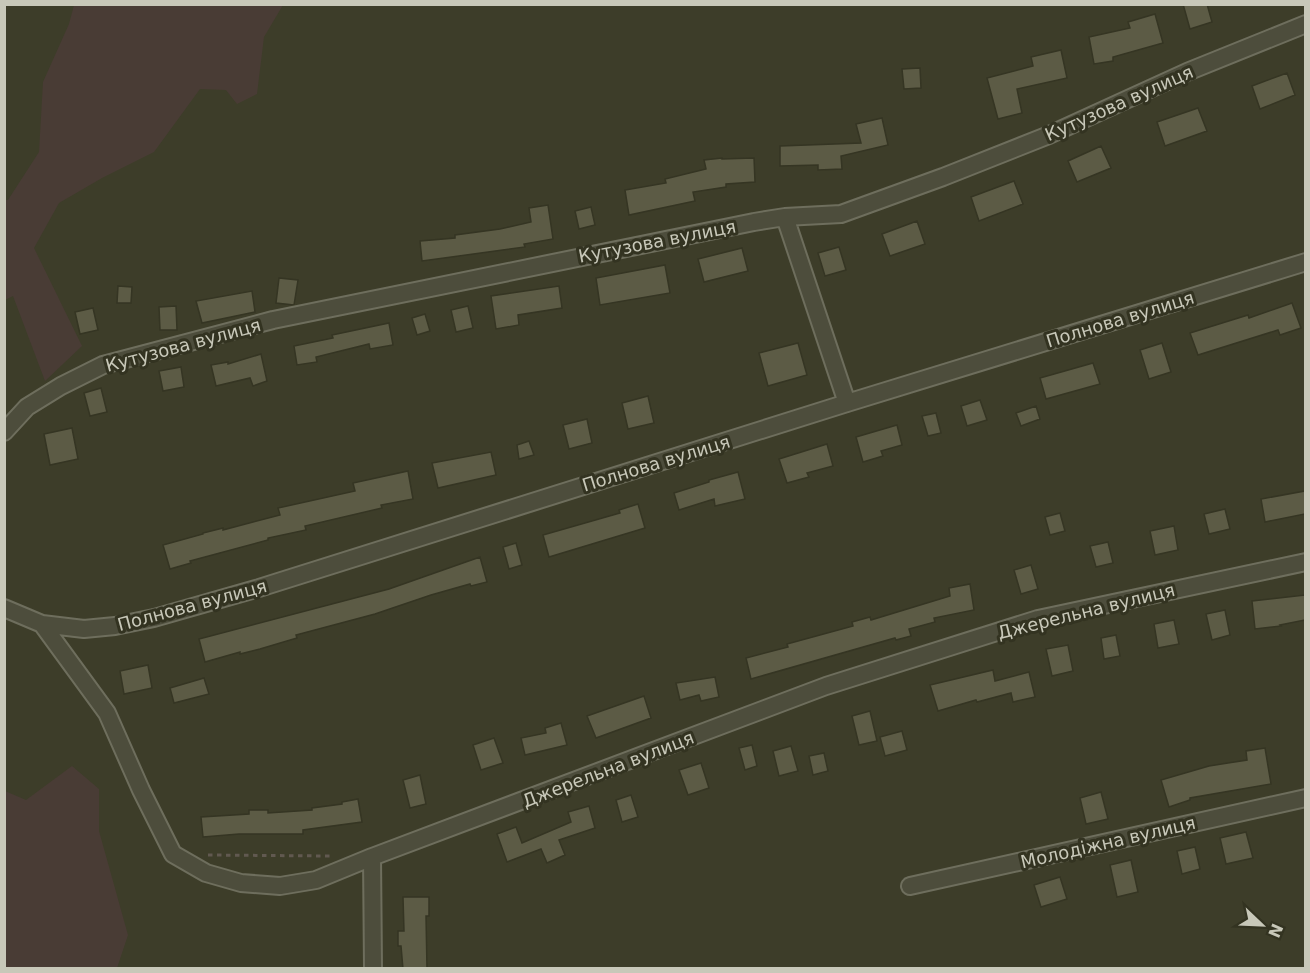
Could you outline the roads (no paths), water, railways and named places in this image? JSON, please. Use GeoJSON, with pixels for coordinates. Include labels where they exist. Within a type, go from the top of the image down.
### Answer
{"type":"FeatureCollection","features":[{"type":"Feature","properties":{"kind":"street","name":"Кутузова вулиця"},"geometry":{"type":"LineString","coordinates":[[4,432],[27,407],[61,386],[103,365],[273,320],[784,217],[841,214],[944,177],[1049,135],[1187,72],[1305,24]]}},
{"type":"Feature","properties":{"kind":"street"},"geometry":{"type":"LineString","coordinates":[[784,217],[847,403]]}},
{"type":"Feature","properties":{"kind":"street","name":"Полнова вулиця"},"geometry":{"type":"LineString","coordinates":[[4,608],[42,624],[84,629],[115,626],[153,618],[259,588],[1305,262]]}},
{"type":"Feature","properties":{"kind":"street","name":"Джерельна вулиця"},"geometry":{"type":"LineString","coordinates":[[42,624],[107,713],[141,790],[173,854],[206,873],[241,884],[280,886],[316,880],[826,686],[1038,619],[1305,562]]}},
{"type":"Feature","properties":{"kind":"street","name":"Молодіжна вулиця"},"geometry":{"type":"LineString","coordinates":[[910,886],[1305,798]]}},
{"type":"Feature","properties":{"kind":"street"},"geometry":{"type":"LineString","coordinates":[[372,857],[373,969]]}}]}
